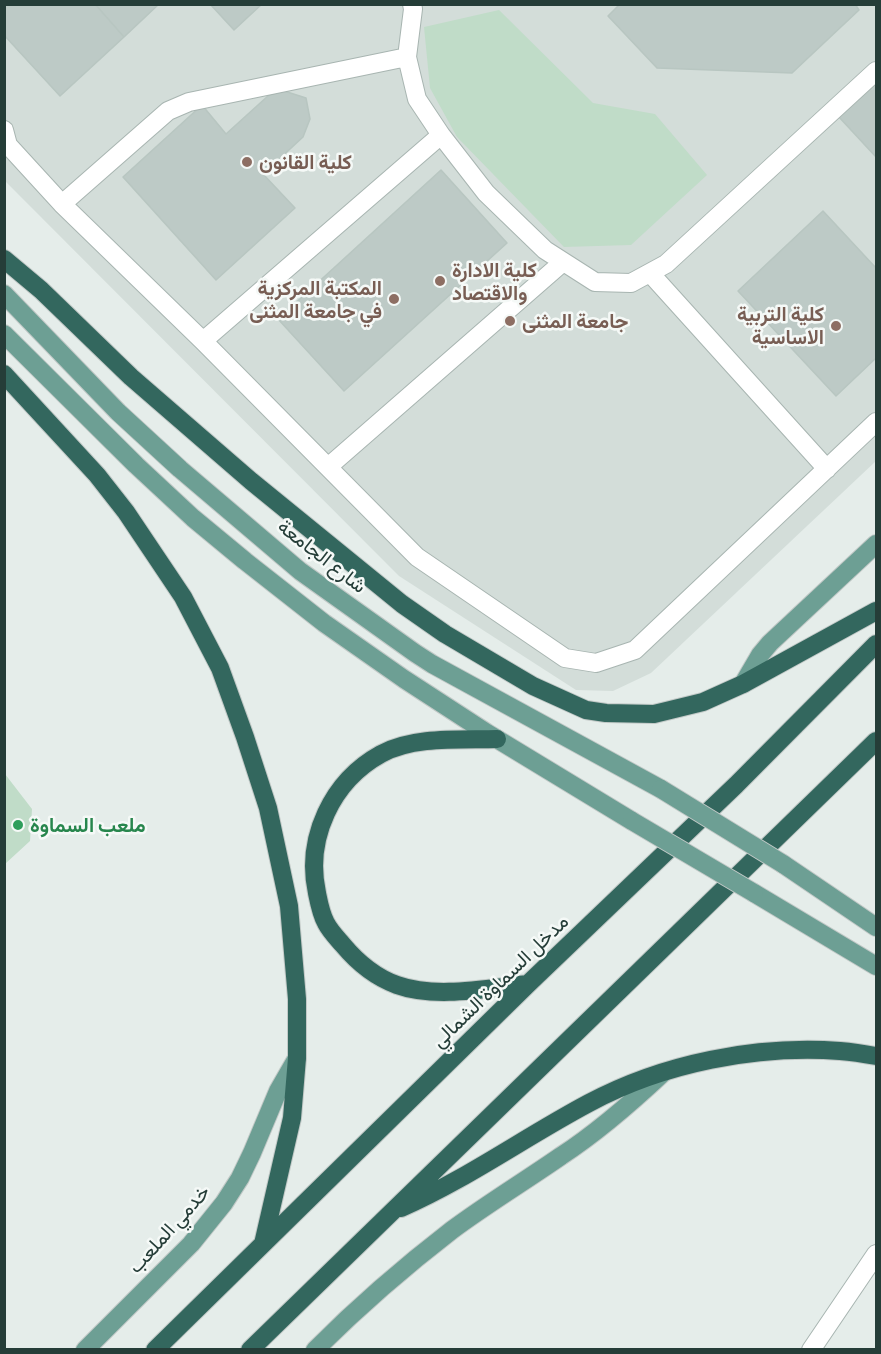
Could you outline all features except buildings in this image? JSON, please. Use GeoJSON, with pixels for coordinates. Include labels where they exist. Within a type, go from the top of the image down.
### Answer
{"type":"FeatureCollection","features":[{"type":"Feature","properties":{"kind":"highway"},"geometry":{"type":"LineString","coordinates":[[4,259],[41,290],[131,377],[269,496],[402,604],[445,634],[524,682],[586,710],[606,713],[654,714],[703,702],[743,684],[876,610]]}},
{"type":"Feature","properties":{"kind":"highway"},"geometry":{"type":"LineString","coordinates":[[4,374],[97,475],[126,512],[183,597],[220,668],[268,808],[287,896],[297,999],[297,1058],[292,1118],[263,1244]]}},
{"type":"Feature","properties":{"kind":"highway","name":"مدخل السماوة الشمالي"},"geometry":{"type":"LineString","coordinates":[[155,1350],[528,984],[736,785],[876,644]]}},
{"type":"Feature","properties":{"kind":"highway"},"geometry":{"type":"LineString","coordinates":[[498,739],[429,741],[398,746],[380,754],[361,768],[338,792],[320,826],[315,848],[315,882],[326,923],[353,957],[364,968],[380,978],[418,991],[435,992],[528,984]]}},
{"type":"Feature","properties":{"kind":"highway"},"geometry":{"type":"LineString","coordinates":[[250,1350],[869,752],[876,741]]}},
{"type":"Feature","properties":{"kind":"highway"},"geometry":{"type":"LineString","coordinates":[[389,1214],[451,1184],[591,1102],[663,1073],[736,1056],[771,1052],[842,1051],[876,1056]]}},
{"type":"Feature","properties":{"kind":"main road","name":"شارع الجامعة"},"geometry":{"type":"LineString","coordinates":[[4,294],[118,412],[180,469],[300,570],[432,664],[661,789],[783,864],[876,927]]}},
{"type":"Feature","properties":{"kind":"main road"},"geometry":{"type":"LineString","coordinates":[[4,334],[193,518],[324,623],[395,673],[498,739],[876,966]]}},
{"type":"Feature","properties":{"kind":"main road"},"geometry":{"type":"LineString","coordinates":[[743,684],[770,643],[876,544]]}},
{"type":"Feature","properties":{"kind":"main road","name":"خدمي الملعب"},"geometry":{"type":"LineString","coordinates":[[85,1350],[191,1244],[224,1203],[240,1178],[278,1091],[297,1058]]}},
{"type":"Feature","properties":{"kind":"main road"},"geometry":{"type":"LineString","coordinates":[[315,1350],[351,1314],[435,1243],[588,1137],[663,1073]]}},
{"type":"Feature","properties":{"kind":"street"},"geometry":{"type":"LineString","coordinates":[[412,4],[407,57],[417,99],[441,135],[486,193],[545,250],[595,282],[631,284],[666,264],[876,71]]}},
{"type":"Feature","properties":{"kind":"street"},"geometry":{"type":"LineString","coordinates":[[62,204],[168,111],[189,102],[407,57]]}},
{"type":"Feature","properties":{"kind":"street"},"geometry":{"type":"LineString","coordinates":[[4,130],[8,145],[62,204],[203,341],[417,557],[565,658],[596,663],[636,650],[876,422]]}},
{"type":"Feature","properties":{"kind":"street"},"geometry":{"type":"LineString","coordinates":[[203,341],[441,135]]}},
{"type":"Feature","properties":{"kind":"street"},"geometry":{"type":"LineString","coordinates":[[328,467],[563,262]]}},
{"type":"Feature","properties":{"kind":"street"},"geometry":{"type":"LineString","coordinates":[[650,273],[827,469]]}},
{"type":"Feature","properties":{"kind":"street"},"geometry":{"type":"LineString","coordinates":[[811,1350],[876,1254]]}},
{"type":"Feature","properties":{"kind":"shaded area","name":"جامعة المثنى"},"geometry":{"type":"Polygon","coordinates":[[[4,5],[876,5],[876,461],[651,673],[613,691],[576,690],[399,576],[5,181],[4,5]]]}},
{"type":"Feature","properties":{"kind":"green space"},"geometry":{"type":"Polygon","coordinates":[[[499,10],[593,103],[655,114],[707,175],[631,245],[564,247],[457,137],[430,88],[424,27],[499,10]]]}},
{"type":"Feature","properties":{"kind":"green space","name":"ملعب السماوة"},"geometry":{"type":"Polygon","coordinates":[[[5,774],[32,809],[30,841],[5,864],[5,774]]]}},
{"type":"Feature","properties":{"kind":"place","name":"كلية القانون"},"geometry":{"type":"Point","coordinates":[247,162]}},
{"type":"Feature","properties":{"kind":"place","name":"كلية الادارة والاقتصاد"},"geometry":{"type":"Point","coordinates":[440,281]}},
{"type":"Feature","properties":{"kind":"place","name":"المكتبة المركزية في جامعة المثنى"},"geometry":{"type":"Point","coordinates":[394,299]}},
{"type":"Feature","properties":{"kind":"place","name":"جامعة المثنى"},"geometry":{"type":"Point","coordinates":[510,321]}},
{"type":"Feature","properties":{"kind":"place","name":"كلية التربية الاساسية"},"geometry":{"type":"Point","coordinates":[836,326]}},
{"type":"Feature","properties":{"kind":"place","name":"ملعب السماوة"},"geometry":{"type":"Point","coordinates":[18,825]}}]}
